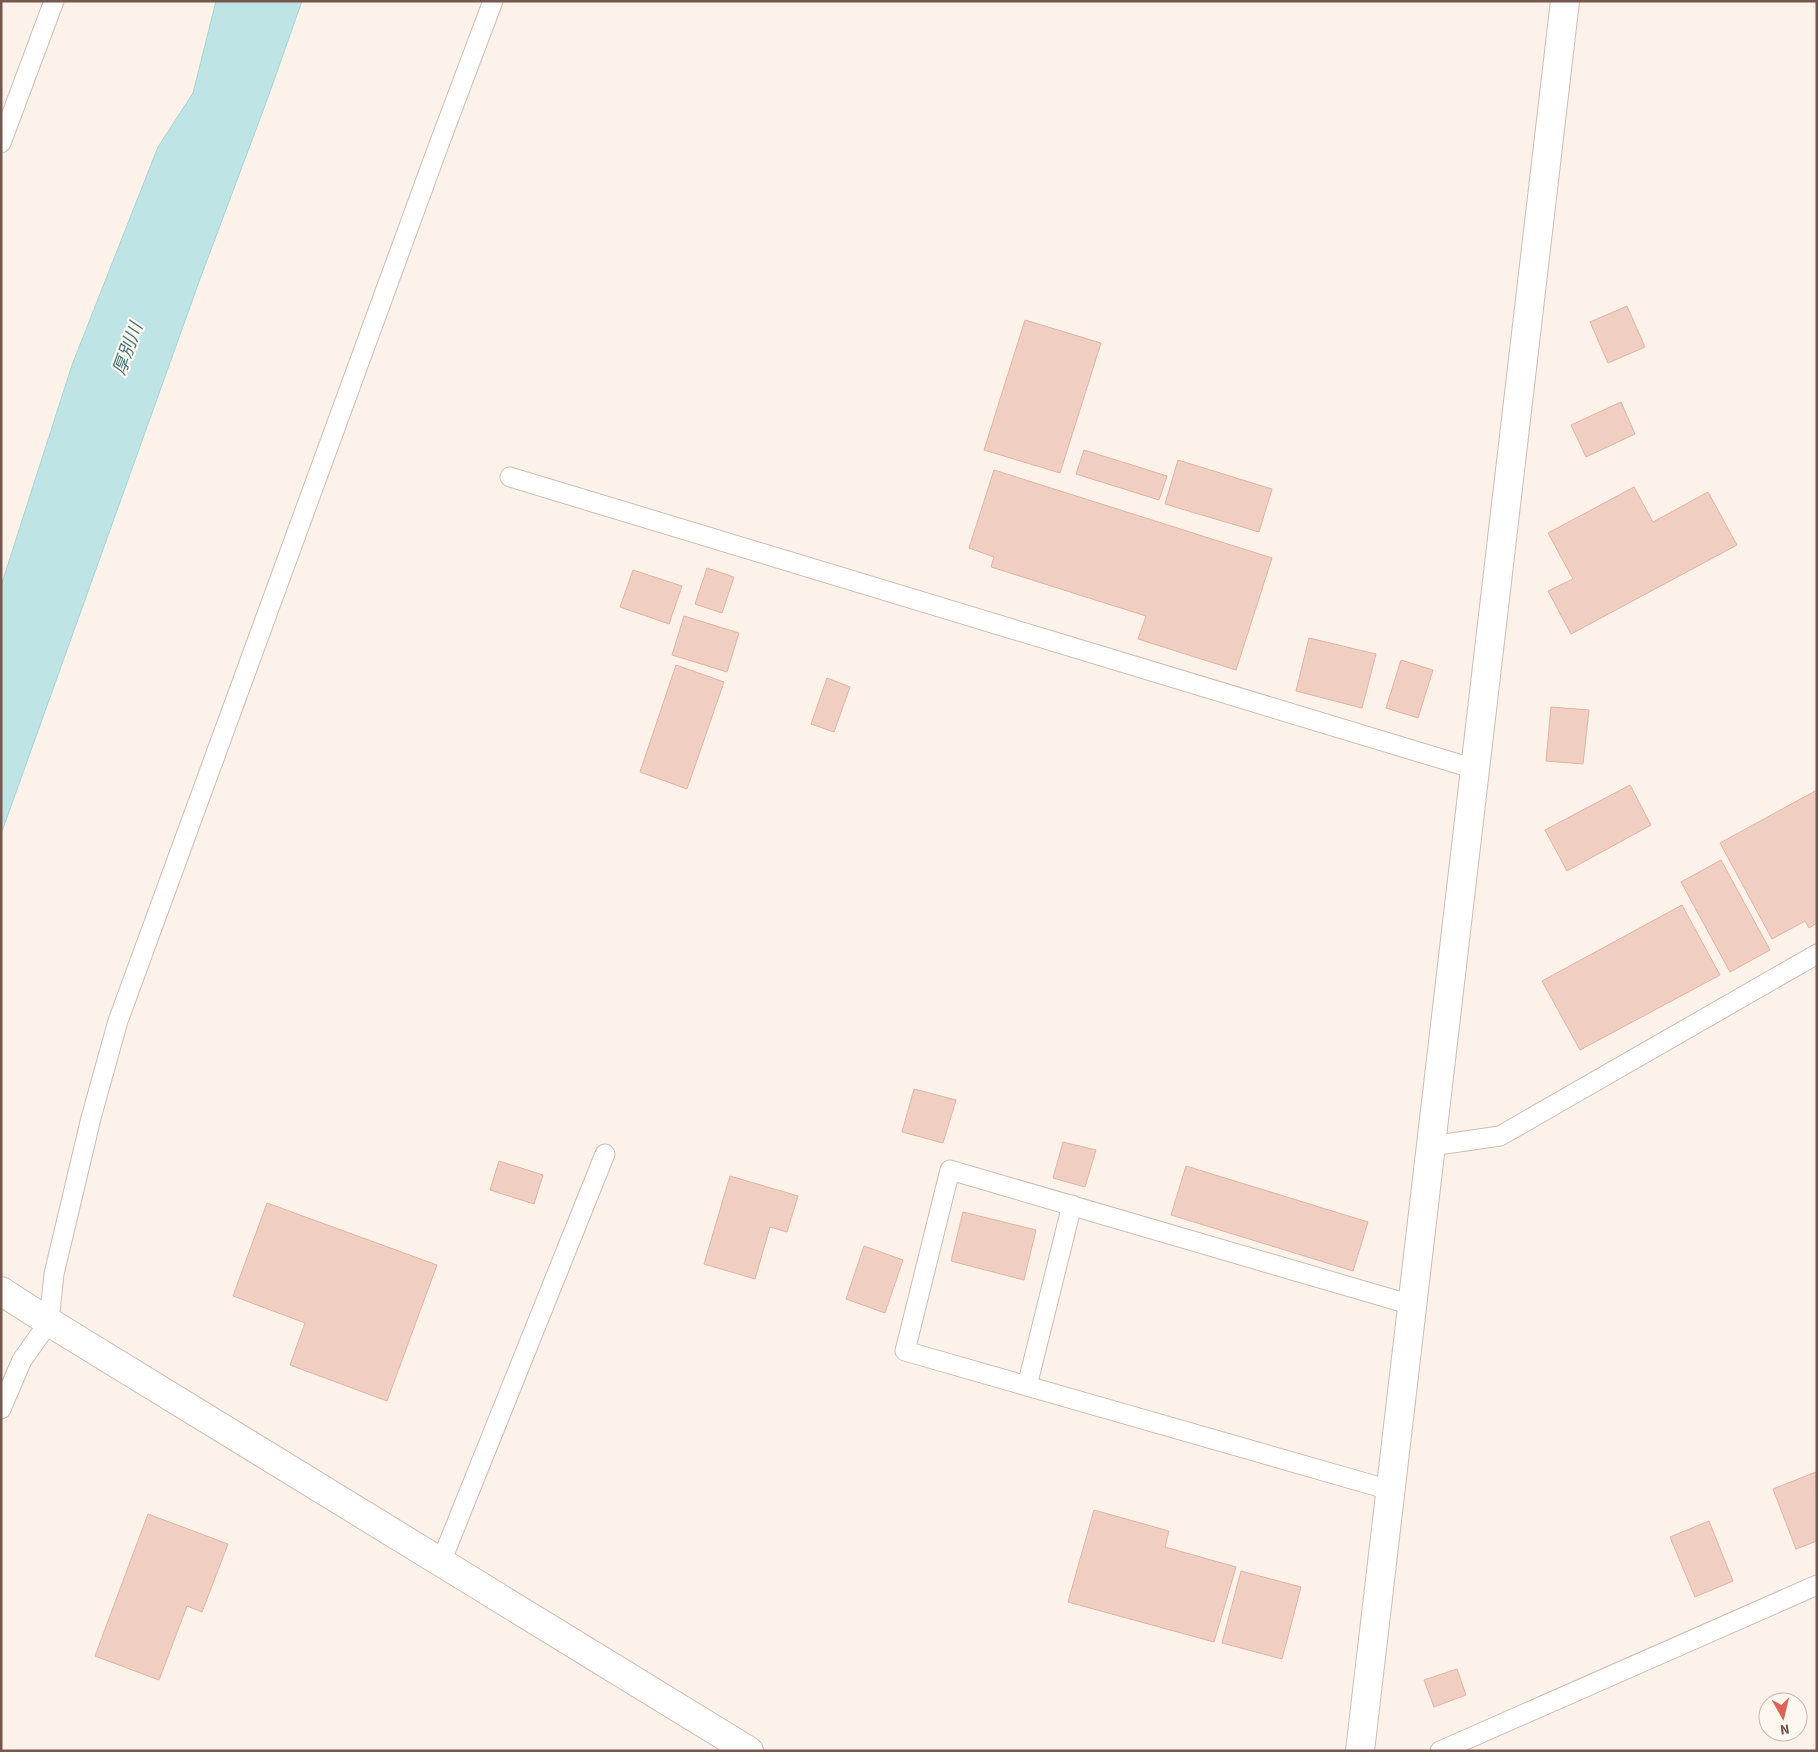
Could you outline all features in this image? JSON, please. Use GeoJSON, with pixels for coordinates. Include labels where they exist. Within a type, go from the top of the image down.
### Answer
{"type":"FeatureCollection","features":[{"type":"Feature","properties":{"kind":"street"},"geometry":{"type":"LineString","coordinates":[[1360,1751],[1564,1]]}},
{"type":"Feature","properties":{"kind":"street"},"geometry":{"type":"LineString","coordinates":[[1,1291],[749,1751]]}},
{"type":"Feature","properties":{"kind":"lane"},"geometry":{"type":"LineString","coordinates":[[1,143],[54,1]]}},
{"type":"Feature","properties":{"kind":"lane"},"geometry":{"type":"LineString","coordinates":[[1,1409],[40,1315],[54,1274],[91,1118],[118,1021],[493,1]]}},
{"type":"Feature","properties":{"kind":"lane"},"geometry":{"type":"LineString","coordinates":[[510,477],[1475,769]]}},
{"type":"Feature","properties":{"kind":"lane"},"geometry":{"type":"LineString","coordinates":[[1431,1146],[1500,1136],[1817,954]]}},
{"type":"Feature","properties":{"kind":"lane"},"geometry":{"type":"LineString","coordinates":[[441,1562],[605,1154]]}},
{"type":"Feature","properties":{"kind":"lane"},"geometry":{"type":"LineString","coordinates":[[1390,1490],[905,1351],[950,1170],[1412,1305]]}},
{"type":"Feature","properties":{"kind":"lane"},"geometry":{"type":"LineString","coordinates":[[1027,1386],[1072,1205]]}},
{"type":"Feature","properties":{"kind":"lane"},"geometry":{"type":"LineString","coordinates":[[1440,1751],[1817,1585]]}},
{"type":"Feature","properties":{"kind":"water","name":"厚別川"},"geometry":{"type":"Polygon","coordinates":[[[216,1],[302,1],[1,834],[1,586],[72,365],[158,147],[193,93],[216,1]]]}},
{"type":"Feature","properties":{"kind":"building"},"geometry":{"type":"Polygon","coordinates":[[[1627,306],[1645,347],[1608,363],[1590,322],[1627,306]]]}},
{"type":"Feature","properties":{"kind":"building"},"geometry":{"type":"Polygon","coordinates":[[[1025,320],[1101,343],[1060,473],[984,450],[1025,320]]]}},
{"type":"Feature","properties":{"kind":"building"},"geometry":{"type":"Polygon","coordinates":[[[1621,402],[1635,434],[1586,457],[1571,425],[1621,402]]]}},
{"type":"Feature","properties":{"kind":"building"},"geometry":{"type":"Polygon","coordinates":[[[1084,450],[1167,476],[1159,500],[1076,474],[1084,450]]]}},
{"type":"Feature","properties":{"kind":"building"},"geometry":{"type":"Polygon","coordinates":[[[1178,460],[1272,489],[1259,532],[1165,504],[1178,460]]]}},
{"type":"Feature","properties":{"kind":"building"},"geometry":{"type":"Polygon","coordinates":[[[994,470],[1272,558],[1236,670],[1138,639],[1146,616],[991,567],[994,557],[969,548],[994,470]]]}},
{"type":"Feature","properties":{"kind":"building"},"geometry":{"type":"Polygon","coordinates":[[[1634,487],[1653,522],[1708,492],[1737,545],[1571,634],[1548,591],[1573,579],[1548,533],[1634,487]]]}},
{"type":"Feature","properties":{"kind":"building"},"geometry":{"type":"Polygon","coordinates":[[[707,568],[734,577],[722,613],[695,604],[707,568]]]}},
{"type":"Feature","properties":{"kind":"building"},"geometry":{"type":"Polygon","coordinates":[[[633,570],[682,586],[669,624],[620,607],[633,570]]]}},
{"type":"Feature","properties":{"kind":"building"},"geometry":{"type":"Polygon","coordinates":[[[684,616],[739,633],[727,672],[672,655],[684,616]]]}},
{"type":"Feature","properties":{"kind":"building"},"geometry":{"type":"Polygon","coordinates":[[[1309,638],[1376,654],[1362,708],[1296,691],[1309,638]]]}},
{"type":"Feature","properties":{"kind":"building"},"geometry":{"type":"Polygon","coordinates":[[[1401,660],[1433,670],[1418,718],[1386,708],[1401,660]]]}},
{"type":"Feature","properties":{"kind":"building"},"geometry":{"type":"Polygon","coordinates":[[[676,665],[724,682],[687,789],[640,772],[676,665]]]}},
{"type":"Feature","properties":{"kind":"building"},"geometry":{"type":"Polygon","coordinates":[[[827,678],[850,687],[834,732],[811,724],[827,678]]]}},
{"type":"Feature","properties":{"kind":"building"},"geometry":{"type":"Polygon","coordinates":[[[1551,707],[1589,710],[1583,764],[1546,761],[1551,707]]]}},
{"type":"Feature","properties":{"kind":"building"},"geometry":{"type":"Polygon","coordinates":[[[1630,785],[1651,825],[1567,871],[1545,830],[1630,785]]]}},
{"type":"Feature","properties":{"kind":"building"},"geometry":{"type":"Polygon","coordinates":[[[1817,790],[1817,923],[1809,928],[1805,921],[1772,939],[1720,843],[1817,790]]]}},
{"type":"Feature","properties":{"kind":"building"},"geometry":{"type":"Polygon","coordinates":[[[1721,860],[1770,950],[1730,972],[1681,882],[1721,860]]]}},
{"type":"Feature","properties":{"kind":"building"},"geometry":{"type":"Polygon","coordinates":[[[1682,905],[1720,975],[1580,1050],[1542,981],[1682,905]]]}},
{"type":"Feature","properties":{"kind":"building"},"geometry":{"type":"Polygon","coordinates":[[[914,1089],[956,1100],[943,1143],[902,1132],[914,1089]]]}},
{"type":"Feature","properties":{"kind":"building"},"geometry":{"type":"Polygon","coordinates":[[[1063,1142],[1096,1150],[1085,1187],[1053,1178],[1063,1142]]]}},
{"type":"Feature","properties":{"kind":"building"},"geometry":{"type":"Polygon","coordinates":[[[499,1161],[543,1175],[534,1204],[490,1190],[499,1161]]]}},
{"type":"Feature","properties":{"kind":"building"},"geometry":{"type":"Polygon","coordinates":[[[1186,1166],[1368,1222],[1353,1271],[1171,1215],[1186,1166]]]}},
{"type":"Feature","properties":{"kind":"building"},"geometry":{"type":"Polygon","coordinates":[[[730,1176],[798,1196],[787,1232],[770,1227],[755,1279],[704,1264],[730,1176]]]}},
{"type":"Feature","properties":{"kind":"building"},"geometry":{"type":"Polygon","coordinates":[[[267,1203],[437,1265],[387,1401],[290,1365],[305,1323],[233,1296],[267,1203]]]}},
{"type":"Feature","properties":{"kind":"building"},"geometry":{"type":"Polygon","coordinates":[[[963,1212],[1036,1230],[1024,1280],[951,1261],[963,1212]]]}},
{"type":"Feature","properties":{"kind":"building"},"geometry":{"type":"Polygon","coordinates":[[[864,1246],[903,1260],[885,1313],[846,1299],[864,1246]]]}},
{"type":"Feature","properties":{"kind":"building"},"geometry":{"type":"Polygon","coordinates":[[[1816,1472],[1817,1541],[1796,1549],[1773,1489],[1816,1472]]]}},
{"type":"Feature","properties":{"kind":"building"},"geometry":{"type":"Polygon","coordinates":[[[1094,1510],[1169,1531],[1165,1547],[1236,1567],[1214,1642],[1068,1602],[1094,1510]]]}},
{"type":"Feature","properties":{"kind":"building"},"geometry":{"type":"Polygon","coordinates":[[[148,1514],[228,1544],[202,1612],[187,1606],[159,1680],[95,1656],[148,1514]]]}},
{"type":"Feature","properties":{"kind":"building"},"geometry":{"type":"Polygon","coordinates":[[[1709,1521],[1733,1581],[1695,1597],[1670,1537],[1709,1521]]]}},
{"type":"Feature","properties":{"kind":"building"},"geometry":{"type":"Polygon","coordinates":[[[1241,1571],[1301,1587],[1282,1659],[1222,1643],[1241,1571]]]}},
{"type":"Feature","properties":{"kind":"building"},"geometry":{"type":"Polygon","coordinates":[[[1457,1669],[1466,1695],[1434,1707],[1424,1680],[1457,1669]]]}}]}
